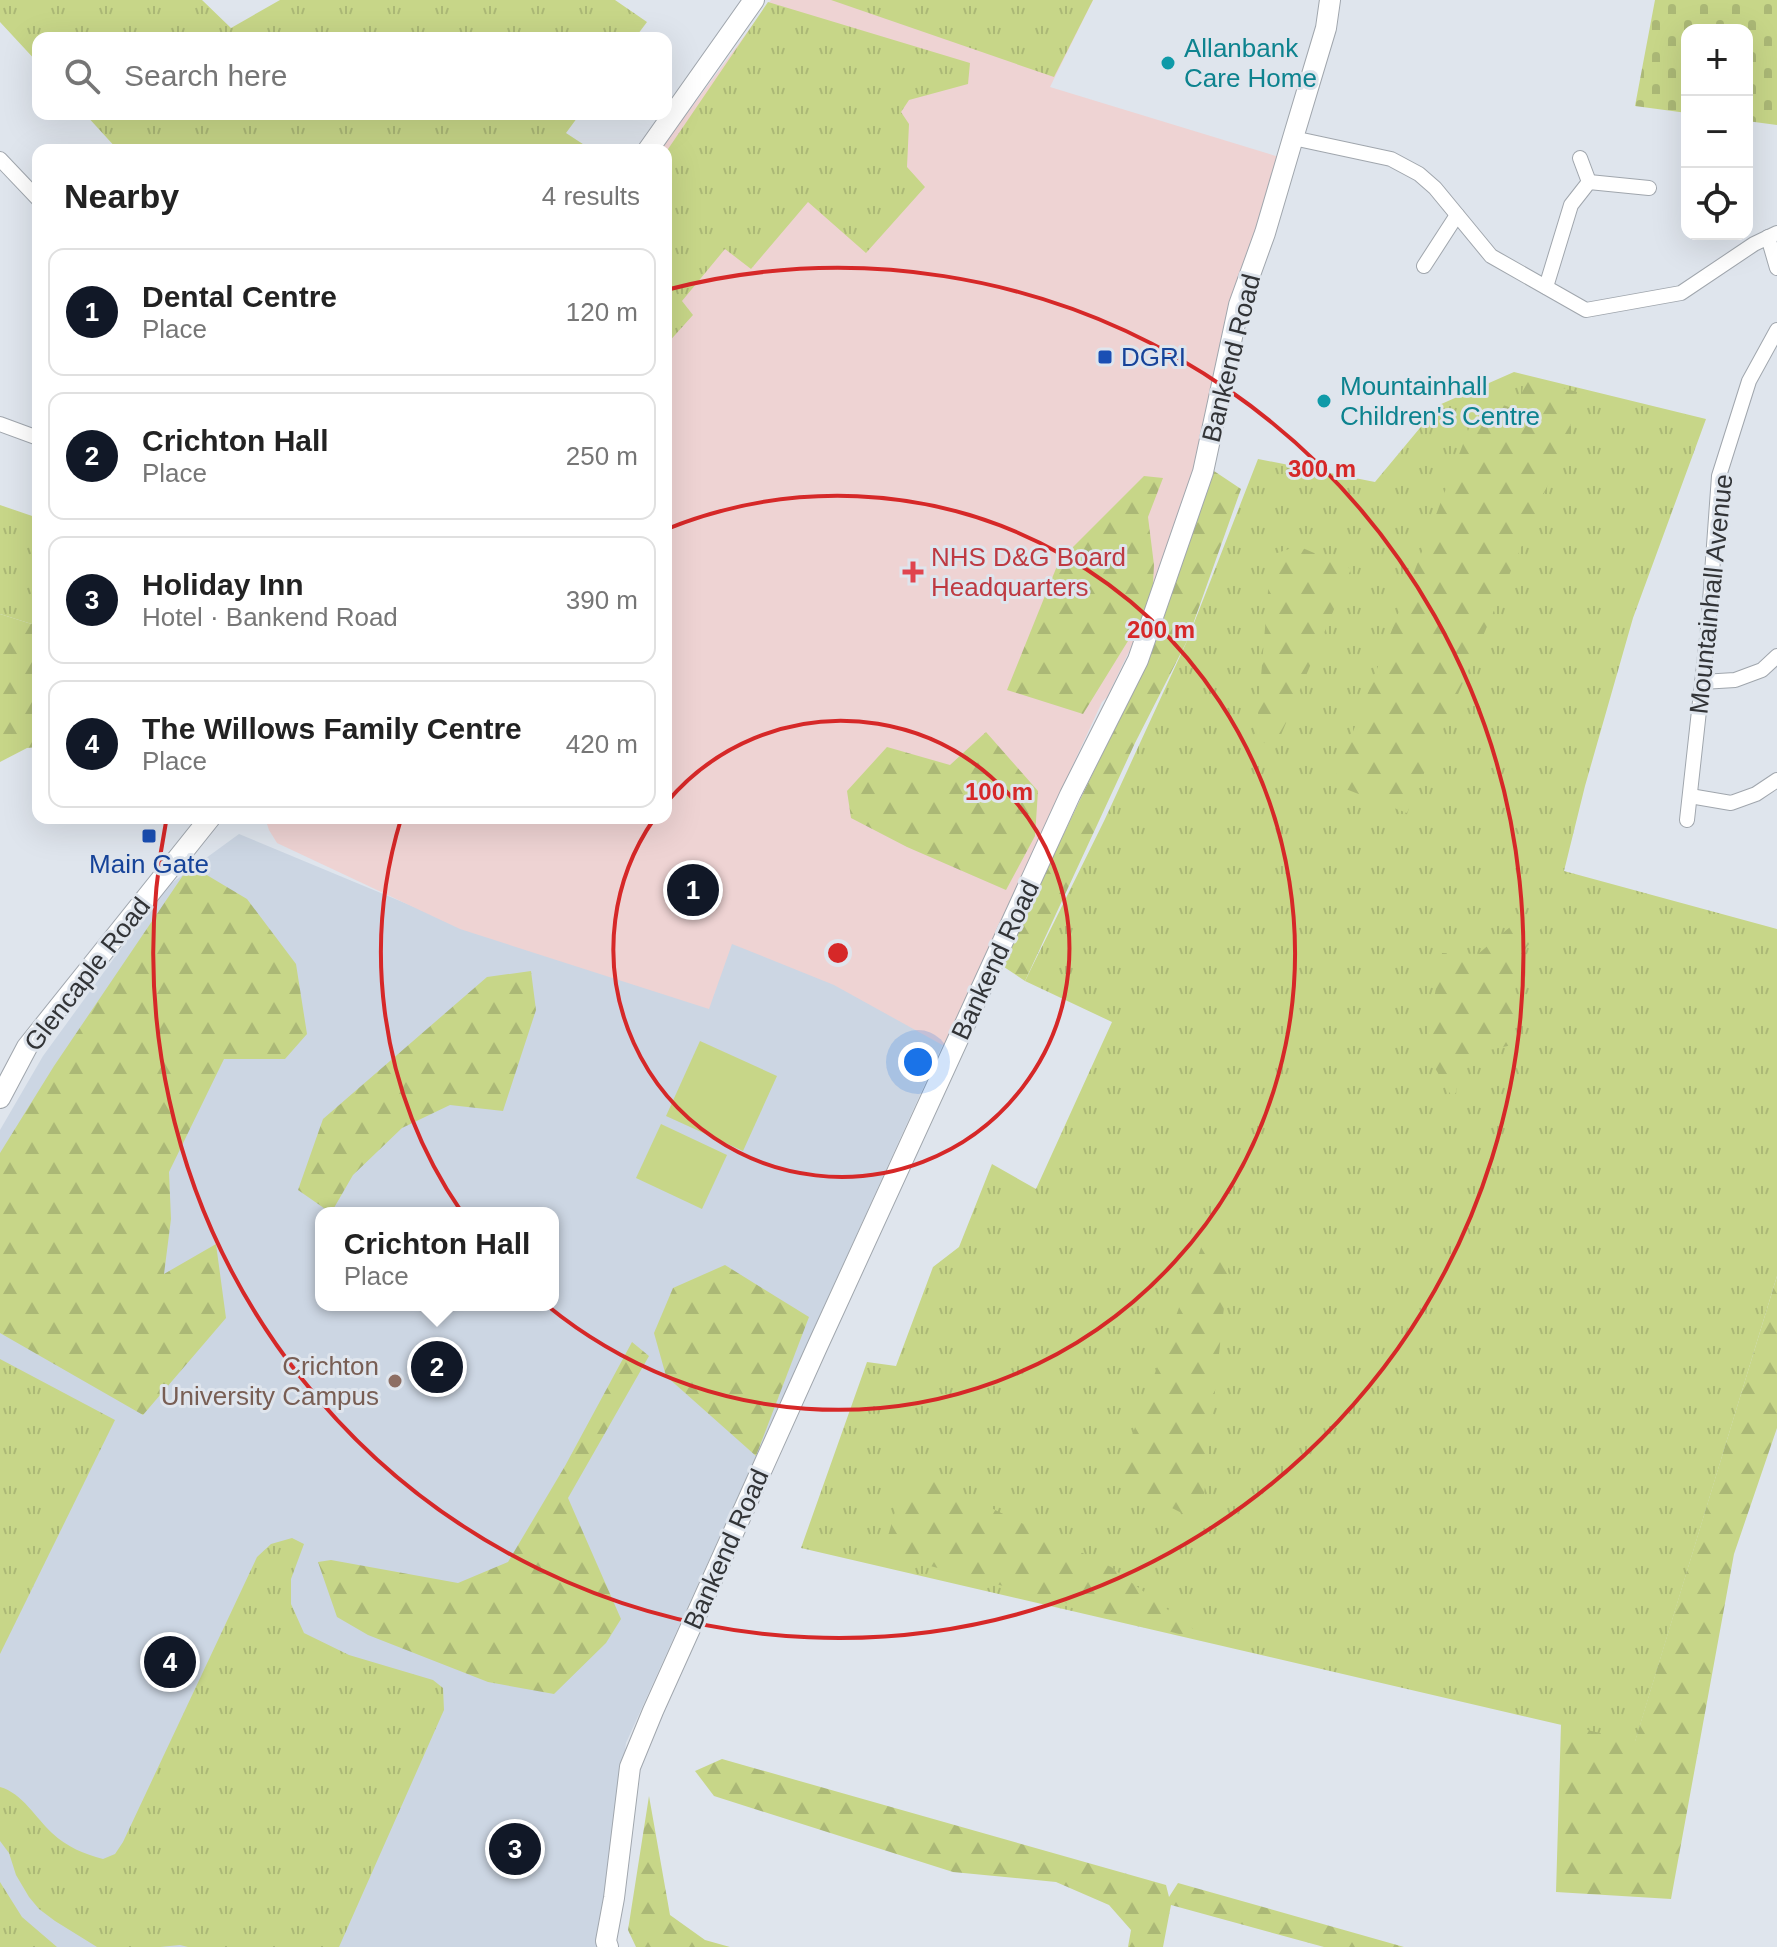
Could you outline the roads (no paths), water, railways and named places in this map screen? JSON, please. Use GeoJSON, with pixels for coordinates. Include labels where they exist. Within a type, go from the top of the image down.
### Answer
{"type":"FeatureCollection","features":[{"type":"Feature","properties":{"kind":"street"},"geometry":{"type":"LineString","coordinates":[[672,116],[754,0]]}},
{"type":"Feature","properties":{"kind":"street","name":"Bankend Road"},"geometry":{"type":"LineString","coordinates":[[608,1947],[606,1941],[630,1767],[659,1696],[1070,795],[1138,660],[1203,472],[1239,305],[1265,233],[1326,28],[1330,0]]}},
{"type":"Feature","properties":{"kind":"street"},"geometry":{"type":"LineString","coordinates":[[652,144],[669,120]]}},
{"type":"Feature","properties":{"kind":"street"},"geometry":{"type":"LineString","coordinates":[[1293,138],[1391,159],[1419,174],[1435,188],[1491,256],[1586,310],[1681,293],[1754,244],[1773,235],[1777,268]]}},
{"type":"Feature","properties":{"kind":"street"},"geometry":{"type":"LineString","coordinates":[[1580,158],[1589,182]]}},
{"type":"Feature","properties":{"kind":"street"},"geometry":{"type":"LineString","coordinates":[[0,159],[32,193]]}},
{"type":"Feature","properties":{"kind":"street"},"geometry":{"type":"LineString","coordinates":[[1546,287],[1571,205],[1589,182]]}},
{"type":"Feature","properties":{"kind":"street"},"geometry":{"type":"LineString","coordinates":[[1589,182],[1649,188]]}},
{"type":"Feature","properties":{"kind":"street"},"geometry":{"type":"LineString","coordinates":[[1424,266],[1457,215]]}},
{"type":"Feature","properties":{"kind":"street","name":"Mountainhall Avenue"},"geometry":{"type":"LineString","coordinates":[[1687,820],[1708,629],[1719,476],[1749,381],[1777,330]]}},
{"type":"Feature","properties":{"kind":"street"},"geometry":{"type":"LineString","coordinates":[[0,424],[32,436]]}},
{"type":"Feature","properties":{"kind":"street"},"geometry":{"type":"LineString","coordinates":[[1702,682],[1735,680],[1762,670],[1777,656]]}},
{"type":"Feature","properties":{"kind":"street"},"geometry":{"type":"LineString","coordinates":[[1690,796],[1731,803],[1756,794],[1777,780]]}},
{"type":"Feature","properties":{"kind":"street","name":"Glencaple Road"},"geometry":{"type":"LineString","coordinates":[[0,1098],[27,1047],[205,824]]}},
{"type":"Feature","properties":{"kind":"place","name":"Allanbank Care Home"},"geometry":{"type":"Point","coordinates":[1168,63]}},
{"type":"Feature","properties":{"kind":"place","name":"DGRI"},"geometry":{"type":"Point","coordinates":[1105,357]}},
{"type":"Feature","properties":{"kind":"place","name":"Mountainhall Children's Centre"},"geometry":{"type":"Point","coordinates":[1324,401]}},
{"type":"Feature","properties":{"kind":"place","name":"NHS D&G Board Headquarters"},"geometry":{"type":"Point","coordinates":[913,572]}},
{"type":"Feature","properties":{"kind":"place","name":"Main Gate"},"geometry":{"type":"Point","coordinates":[149,836]}},
{"type":"Feature","properties":{"kind":"place","name":"Dental Centre"},"geometry":{"type":"Point","coordinates":[693,890]}},
{"type":"Feature","properties":{"kind":"place","name":"Crichton Hall"},"geometry":{"type":"Point","coordinates":[437,1367]}},
{"type":"Feature","properties":{"kind":"place","name":"Crichton University Campus"},"geometry":{"type":"Point","coordinates":[395,1381]}},
{"type":"Feature","properties":{"kind":"place","name":"The Willows Family Centre"},"geometry":{"type":"Point","coordinates":[170,1662]}},
{"type":"Feature","properties":{"kind":"place","name":"Holiday Inn"},"geometry":{"type":"Point","coordinates":[515,1849]}}]}
